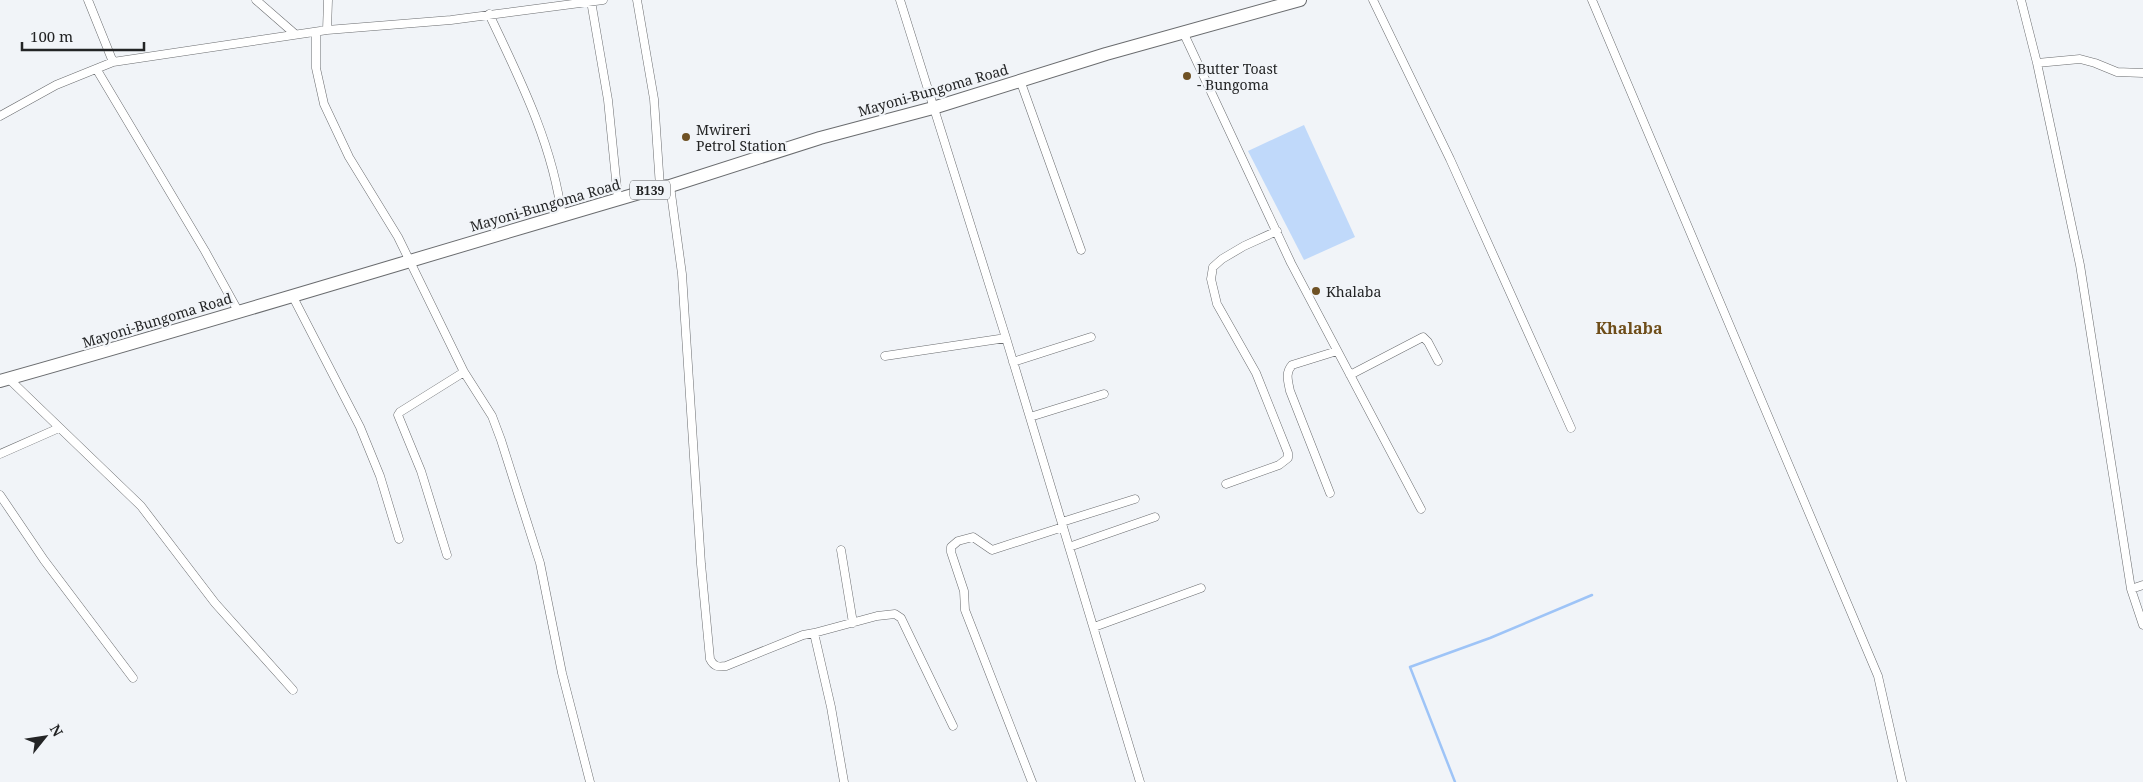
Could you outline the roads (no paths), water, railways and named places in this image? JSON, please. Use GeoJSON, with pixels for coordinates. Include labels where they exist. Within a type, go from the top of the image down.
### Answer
{"type":"FeatureCollection","features":[{"type":"Feature","properties":{"kind":"main road","name":"Mayoni-Bungoma Road"},"geometry":{"type":"LineString","coordinates":[[4,380],[238,311],[293,297],[491,236],[665,187],[820,138],[933,108],[1106,54],[1184,34],[1300,0]]}},
{"type":"Feature","properties":{"kind":"street"},"geometry":{"type":"LineString","coordinates":[[88,0],[114,62]]}},
{"type":"Feature","properties":{"kind":"street"},"geometry":{"type":"LineString","coordinates":[[256,0],[295,34]]}},
{"type":"Feature","properties":{"kind":"street"},"geometry":{"type":"LineString","coordinates":[[327,30],[328,0]]}},
{"type":"Feature","properties":{"kind":"street"},"geometry":{"type":"LineString","coordinates":[[0,116],[56,85],[114,62],[295,34],[451,20],[603,0]]}},
{"type":"Feature","properties":{"kind":"street"},"geometry":{"type":"LineString","coordinates":[[637,0],[654,99],[665,187],[683,284],[701,564],[710,659],[716,666],[726,666],[803,635],[887,614],[895,614],[901,618],[952,726]]}},
{"type":"Feature","properties":{"kind":"street"},"geometry":{"type":"LineString","coordinates":[[900,0],[1006,338],[1140,782]]}},
{"type":"Feature","properties":{"kind":"street"},"geometry":{"type":"LineString","coordinates":[[1373,0],[1450,159],[1571,428]]}},
{"type":"Feature","properties":{"kind":"street"},"geometry":{"type":"LineString","coordinates":[[1592,0],[1878,676],[1902,782]]}},
{"type":"Feature","properties":{"kind":"street"},"geometry":{"type":"LineString","coordinates":[[2021,0],[2037,63],[2080,266],[2131,589],[2143,625]]}},
{"type":"Feature","properties":{"kind":"street"},"geometry":{"type":"LineString","coordinates":[[591,1],[608,100],[618,200]]}},
{"type":"Feature","properties":{"kind":"street"},"geometry":{"type":"LineString","coordinates":[[489,14],[529,100],[558,187],[562,217]]}},
{"type":"Feature","properties":{"kind":"street"},"geometry":{"type":"LineString","coordinates":[[316,32],[316,68],[324,104],[349,157],[398,238],[464,372],[492,416],[524,508],[540,563],[562,673],[590,782]]}},
{"type":"Feature","properties":{"kind":"street"},"geometry":{"type":"LineString","coordinates":[[1184,34],[1291,263],[1421,509]]}},
{"type":"Feature","properties":{"kind":"street"},"geometry":{"type":"LineString","coordinates":[[2037,63],[2080,59],[2095,62],[2117,72],[2143,73]]}},
{"type":"Feature","properties":{"kind":"street"},"geometry":{"type":"LineString","coordinates":[[97,70],[205,251],[238,311]]}},
{"type":"Feature","properties":{"kind":"street"},"geometry":{"type":"LineString","coordinates":[[1020,80],[1081,250]]}},
{"type":"Feature","properties":{"kind":"street"},"geometry":{"type":"LineString","coordinates":[[1226,484],[1279,465],[1288,458],[1288,453],[1256,373],[1219,309],[1211,279],[1214,267],[1222,259],[1244,246],[1277,232]]}},
{"type":"Feature","properties":{"kind":"street"},"geometry":{"type":"LineString","coordinates":[[293,297],[360,427],[380,476],[400,539]]}},
{"type":"Feature","properties":{"kind":"street"},"geometry":{"type":"LineString","coordinates":[[1013,362],[1091,337]]}},
{"type":"Feature","properties":{"kind":"street"},"geometry":{"type":"LineString","coordinates":[[885,356],[1006,338]]}},
{"type":"Feature","properties":{"kind":"street"},"geometry":{"type":"LineString","coordinates":[[1350,375],[1423,338],[1428,342],[1438,361]]}},
{"type":"Feature","properties":{"kind":"street"},"geometry":{"type":"LineString","coordinates":[[1330,493],[1290,391],[1287,378],[1288,370],[1292,365],[1337,350]]}},
{"type":"Feature","properties":{"kind":"street"},"geometry":{"type":"LineString","coordinates":[[447,555],[421,471],[398,415],[464,372]]}},
{"type":"Feature","properties":{"kind":"street"},"geometry":{"type":"LineString","coordinates":[[4,380],[60,428],[141,506],[215,603],[293,690]]}},
{"type":"Feature","properties":{"kind":"street"},"geometry":{"type":"LineString","coordinates":[[1030,417],[1104,394]]}},
{"type":"Feature","properties":{"kind":"street"},"geometry":{"type":"LineString","coordinates":[[0,454],[60,428]]}},
{"type":"Feature","properties":{"kind":"street"},"geometry":{"type":"LineString","coordinates":[[0,495],[44,560],[133,678]]}},
{"type":"Feature","properties":{"kind":"street"},"geometry":{"type":"LineString","coordinates":[[1032,782],[965,610],[964,591],[951,547],[958,541],[973,537],[992,550],[1135,499]]}},
{"type":"Feature","properties":{"kind":"street"},"geometry":{"type":"LineString","coordinates":[[1069,547],[1155,517]]}},
{"type":"Feature","properties":{"kind":"street"},"geometry":{"type":"LineString","coordinates":[[841,550],[853,623]]}},
{"type":"Feature","properties":{"kind":"street"},"geometry":{"type":"LineString","coordinates":[[2131,589],[2143,585]]}},
{"type":"Feature","properties":{"kind":"street"},"geometry":{"type":"LineString","coordinates":[[1094,627],[1201,588]]}},
{"type":"Feature","properties":{"kind":"street"},"geometry":{"type":"LineString","coordinates":[[814,633],[831,708],[844,782]]}},
{"type":"Feature","properties":{"kind":"waterway"},"geometry":{"type":"LineString","coordinates":[[1455,782],[1410,667],[1490,638],[1592,595]]}},
{"type":"Feature","properties":{"kind":"place","name":"Butter Toast - Bungoma"},"geometry":{"type":"Point","coordinates":[1187,76]}},
{"type":"Feature","properties":{"kind":"place","name":"Mwireri Petrol Station"},"geometry":{"type":"Point","coordinates":[686,137]}},
{"type":"Feature","properties":{"kind":"place","name":"Khalaba"},"geometry":{"type":"Point","coordinates":[1316,291]}},
{"type":"Feature","properties":{"kind":"district","name":"Khalaba"},"geometry":{"type":"Point","coordinates":[1629,328]}}]}
